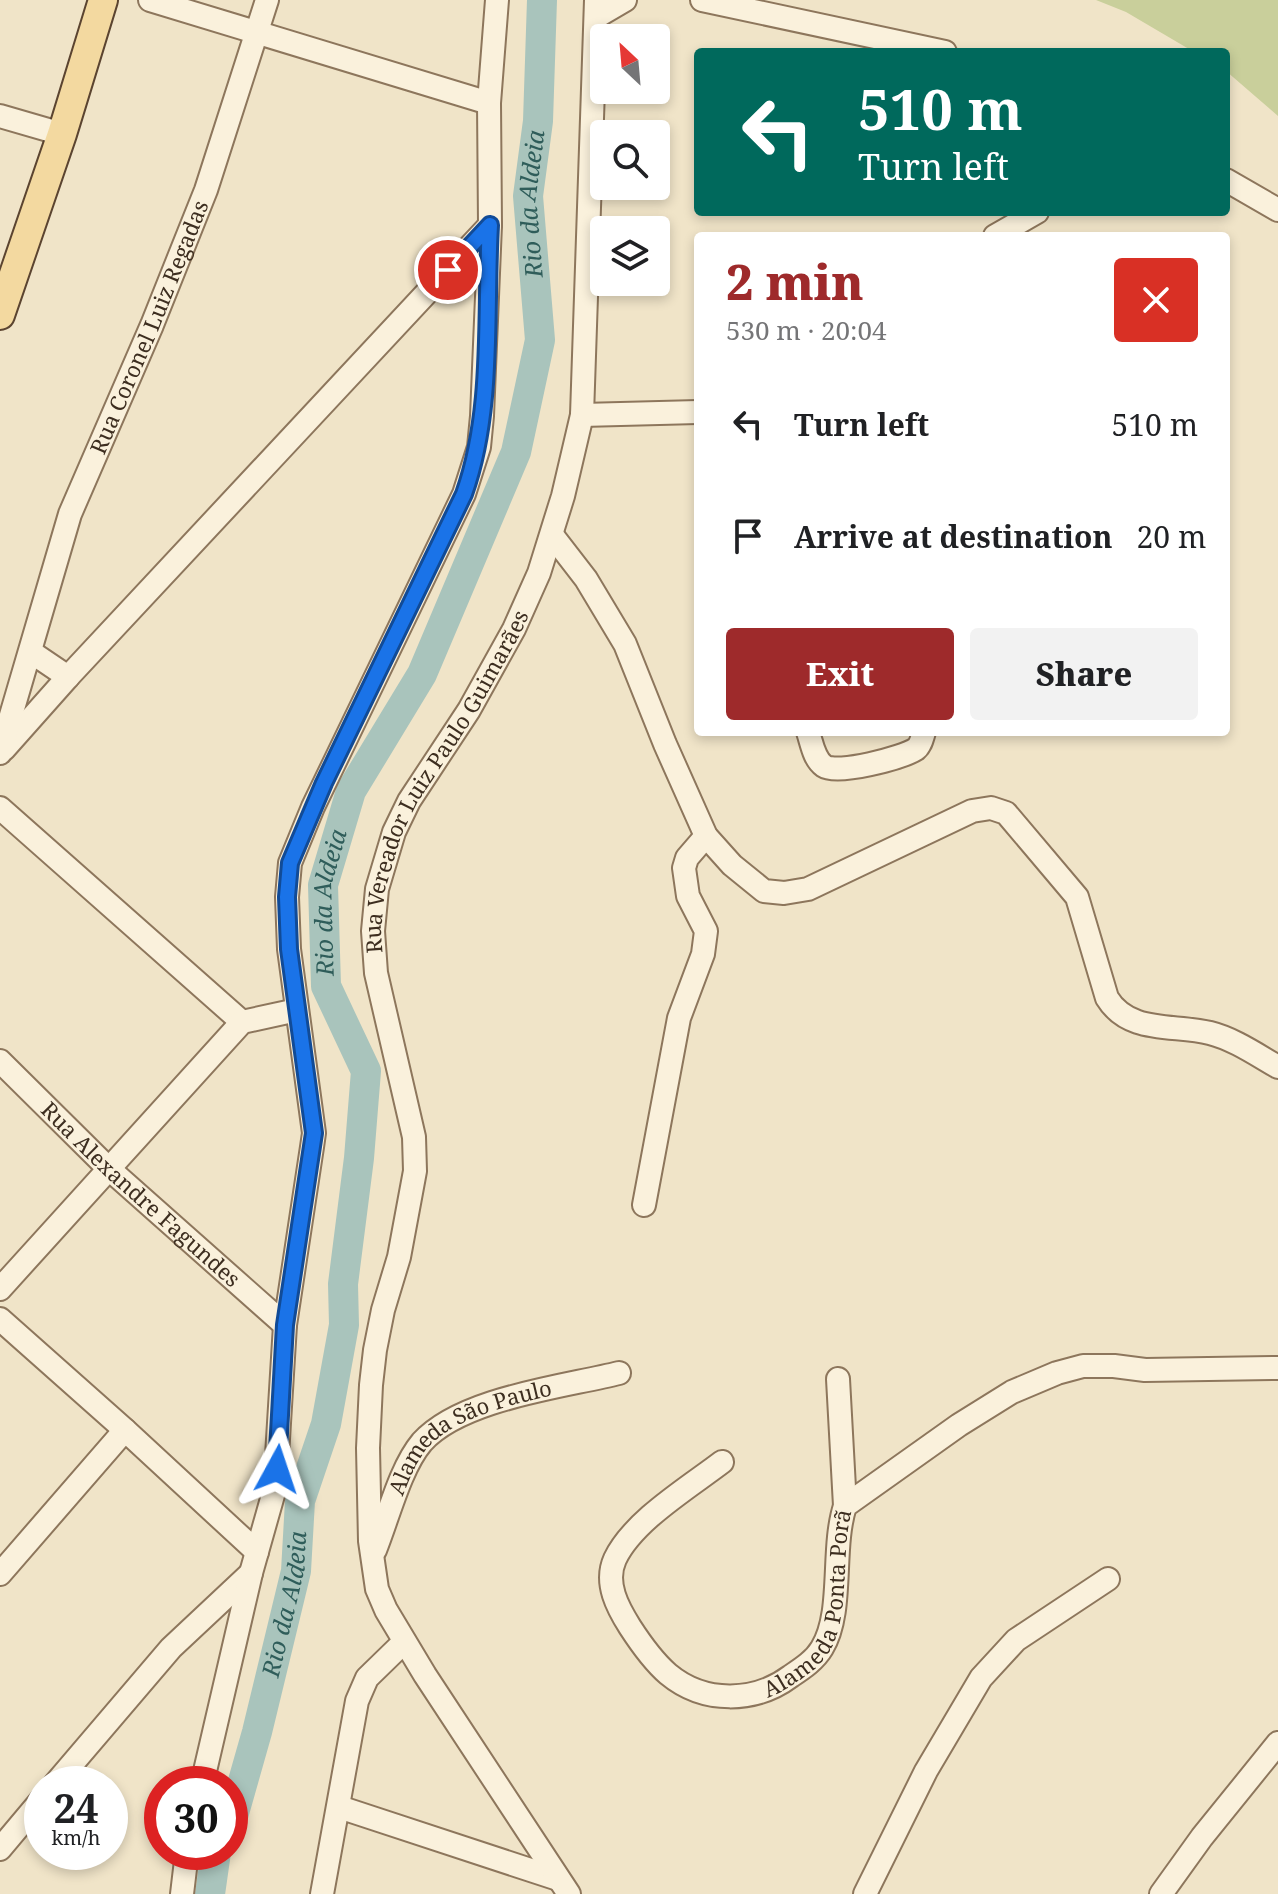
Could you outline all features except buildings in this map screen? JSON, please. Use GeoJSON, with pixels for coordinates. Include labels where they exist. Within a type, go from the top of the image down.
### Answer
{"type":"FeatureCollection","features":[{"type":"Feature","properties":{"kind":"main road"},"geometry":{"type":"LineString","coordinates":[[1,307],[62,134],[103,0]]}},
{"type":"Feature","properties":{"kind":"street"},"geometry":{"type":"LineString","coordinates":[[150,0],[489,103]]}},
{"type":"Feature","properties":{"kind":"street","name":"Rua Coronel Luiz Regadas"},"geometry":{"type":"LineString","coordinates":[[0,753],[70,514],[152,325],[206,190],[267,0]]}},
{"type":"Feature","properties":{"kind":"street"},"geometry":{"type":"LineString","coordinates":[[206,1766],[254,1562],[275,1488],[285,1325],[314,1133],[288,921],[290,863],[326,780],[464,494],[476,459],[482,416],[490,225],[489,103],[497,0]]}},
{"type":"Feature","properties":{"kind":"street"},"geometry":{"type":"LineString","coordinates":[[596,9],[625,0]]}},
{"type":"Feature","properties":{"kind":"street"},"geometry":{"type":"LineString","coordinates":[[702,0],[926,48]]}},
{"type":"Feature","properties":{"kind":"street","name":"Rua Vereador Luiz Paulo Guimarães"},"geometry":{"type":"LineString","coordinates":[[563,1887],[404,1642],[377,1589],[372,1558],[368,1448],[372,1373],[415,1171],[414,1137],[376,973],[373,931],[377,889],[394,832],[409,801],[469,710],[514,629],[539,573],[552,535],[582,415],[596,9]]}},
{"type":"Feature","properties":{"kind":"street"},"geometry":{"type":"LineString","coordinates":[[0,116],[62,134]]}},
{"type":"Feature","properties":{"kind":"street"},"geometry":{"type":"LineString","coordinates":[[1230,182],[1278,210]]}},
{"type":"Feature","properties":{"kind":"street"},"geometry":{"type":"LineString","coordinates":[[1002,232],[1030,216]]}},
{"type":"Feature","properties":{"kind":"street","name":"Rua Coronel Luiz Regadas"},"geometry":{"type":"LineString","coordinates":[[0,753],[490,225]]}},
{"type":"Feature","properties":{"kind":"street"},"geometry":{"type":"LineString","coordinates":[[582,415],[694,412]]}},
{"type":"Feature","properties":{"kind":"street"},"geometry":{"type":"LineString","coordinates":[[552,535],[586,579],[625,644],[706,836],[732,865],[764,891],[784,893],[808,889],[972,811],[991,808],[1006,813],[1077,897],[1107,998],[1115,1013],[1131,1022],[1211,1033],[1278,1067]]}},
{"type":"Feature","properties":{"kind":"street"},"geometry":{"type":"LineString","coordinates":[[31,652],[68,677]]}},
{"type":"Feature","properties":{"kind":"street"},"geometry":{"type":"LineString","coordinates":[[809,736],[821,764],[829,769],[842,770],[916,749],[923,736]]}},
{"type":"Feature","properties":{"kind":"street"},"geometry":{"type":"LineString","coordinates":[[0,808],[242,1022]]}},
{"type":"Feature","properties":{"kind":"street"},"geometry":{"type":"LineString","coordinates":[[644,1205],[679,1018],[703,954],[706,931],[688,896],[684,868],[693,848],[706,836]]}},
{"type":"Feature","properties":{"kind":"street"},"geometry":{"type":"LineString","coordinates":[[0,1289],[242,1022],[297,1010]]}},
{"type":"Feature","properties":{"kind":"street","name":"Rua Alexandre Fagundes"},"geometry":{"type":"LineString","coordinates":[[0,1061],[108,1168],[285,1325]]}},
{"type":"Feature","properties":{"kind":"street"},"geometry":{"type":"LineString","coordinates":[[0,1319],[125,1430],[254,1562]]}},
{"type":"Feature","properties":{"kind":"street","name":"Alameda Ponta Porã"},"geometry":{"type":"LineString","coordinates":[[722,1462],[659,1510],[629,1539],[614,1561],[612,1594],[619,1610],[652,1658],[682,1684],[706,1694],[728,1697],[769,1690],[811,1662],[822,1649],[833,1623],[836,1551],[845,1506],[959,1425],[1012,1392],[1083,1366],[1145,1370],[1278,1368]]}},
{"type":"Feature","properties":{"kind":"street","name":"Alameda São Paulo"},"geometry":{"type":"LineString","coordinates":[[372,1558],[410,1461],[423,1441],[445,1424],[484,1406],[619,1373]]}},
{"type":"Feature","properties":{"kind":"street"},"geometry":{"type":"LineString","coordinates":[[838,1379],[845,1506]]}},
{"type":"Feature","properties":{"kind":"street"},"geometry":{"type":"LineString","coordinates":[[0,1574],[125,1430]]}},
{"type":"Feature","properties":{"kind":"street"},"geometry":{"type":"LineString","coordinates":[[70,1766],[171,1648],[254,1562]]}},
{"type":"Feature","properties":{"kind":"street"},"geometry":{"type":"LineString","coordinates":[[865,1894],[926,1771],[981,1678],[1016,1640],[1108,1579]]}},
{"type":"Feature","properties":{"kind":"street"},"geometry":{"type":"LineString","coordinates":[[322,1894],[357,1701],[367,1678],[404,1642]]}},
{"type":"Feature","properties":{"kind":"street"},"geometry":{"type":"LineString","coordinates":[[1161,1894],[1202,1837],[1278,1743]]}},
{"type":"Feature","properties":{"kind":"street"},"geometry":{"type":"LineString","coordinates":[[339,1807],[563,1887]]}},
{"type":"Feature","properties":{"kind":"street"},"geometry":{"type":"LineString","coordinates":[[0,1849],[24,1820]]}},
{"type":"Feature","properties":{"kind":"street"},"geometry":{"type":"LineString","coordinates":[[182,1894],[185,1870]]}},
{"type":"Feature","properties":{"kind":"green space"},"geometry":{"type":"Polygon","coordinates":[[[1096,0],[1278,0],[1278,116],[1230,74],[1230,48],[1187,48],[1126,12],[1096,0]]]}},
{"type":"Feature","properties":{"kind":"waterway","name":"Rio da Aldeia"},"geometry":{"type":"LineString","coordinates":[[247,1766],[296,1571],[300,1501],[326,1424],[344,1325],[343,1284],[359,1158],[366,1071],[326,986],[323,885],[351,791],[422,674],[516,452],[540,340],[528,196],[538,121],[542,0]]}},
{"type":"Feature","properties":{"kind":"waterway","name":"Rio da Aldeia"},"geometry":{"type":"LineString","coordinates":[[210,1894],[213,1870]]}},
{"type":"Feature","properties":{"kind":"route"},"geometry":{"type":"LineString","coordinates":[[277,1469],[285,1325],[314,1133],[289,949],[287,897],[290,863],[357,713],[428,574],[464,494],[476,459],[482,416],[490,225],[448,270]]}}]}
